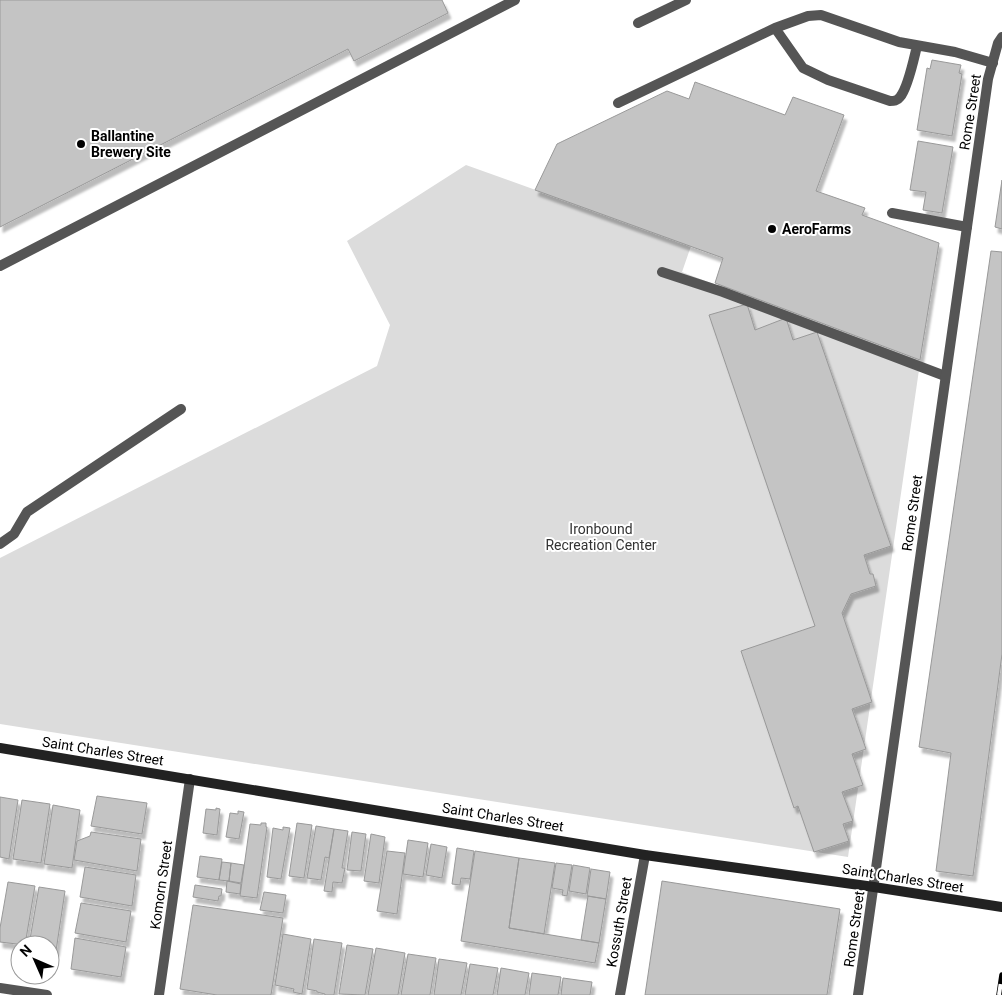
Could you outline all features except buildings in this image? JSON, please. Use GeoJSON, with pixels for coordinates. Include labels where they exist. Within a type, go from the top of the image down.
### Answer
{"type":"FeatureCollection","features":[{"type":"Feature","properties":{"kind":"street"},"geometry":{"type":"LineString","coordinates":[[0,266],[515,0]]}},
{"type":"Feature","properties":{"kind":"street"},"geometry":{"type":"LineString","coordinates":[[638,23],[686,0]]}},
{"type":"Feature","properties":{"kind":"street"},"geometry":{"type":"LineString","coordinates":[[618,103],[775,28],[808,16],[821,15],[892,40],[955,52],[993,63]]}},
{"type":"Feature","properties":{"kind":"street"},"geometry":{"type":"LineString","coordinates":[[775,28],[802,68],[828,80],[890,101],[900,98],[904,91],[917,46]]}},
{"type":"Feature","properties":{"kind":"street","name":"Rome Street"},"geometry":{"type":"LineString","coordinates":[[858,995],[988,79],[998,43],[1002,37]]}},
{"type":"Feature","properties":{"kind":"street"},"geometry":{"type":"LineString","coordinates":[[892,213],[967,227]]}},
{"type":"Feature","properties":{"kind":"street"},"geometry":{"type":"LineString","coordinates":[[662,272],[723,292],[945,376]]}},
{"type":"Feature","properties":{"kind":"street"},"geometry":{"type":"LineString","coordinates":[[0,544],[14,534],[27,512],[180,409]]}},
{"type":"Feature","properties":{"kind":"street","name":"Saint Charles Street"},"geometry":{"type":"LineString","coordinates":[[0,748],[645,855],[1002,907]]}},
{"type":"Feature","properties":{"kind":"street","name":"Komorn Street"},"geometry":{"type":"LineString","coordinates":[[159,995],[190,779]]}},
{"type":"Feature","properties":{"kind":"street","name":"Kossuth Street"},"geometry":{"type":"LineString","coordinates":[[620,995],[645,855]]}},
{"type":"Feature","properties":{"kind":"street"},"geometry":{"type":"LineString","coordinates":[[0,988],[47,995]]}},
{"type":"Feature","properties":{"kind":"green space","name":"Ironbound Recreation Center"},"geometry":{"type":"Polygon","coordinates":[[[466,165],[691,246],[682,272],[920,363],[848,857],[0,724],[0,558],[377,366],[390,325],[347,241],[466,165]]]}},
{"type":"Feature","properties":{"kind":"railway"},"geometry":{"type":"LineString","coordinates":[[999,995],[1002,975]]}},
{"type":"Feature","properties":{"kind":"place","name":"Ballantine Brewery Site"},"geometry":{"type":"Point","coordinates":[81,144]}},
{"type":"Feature","properties":{"kind":"place","name":"AeroFarms"},"geometry":{"type":"Point","coordinates":[772,229]}}]}
